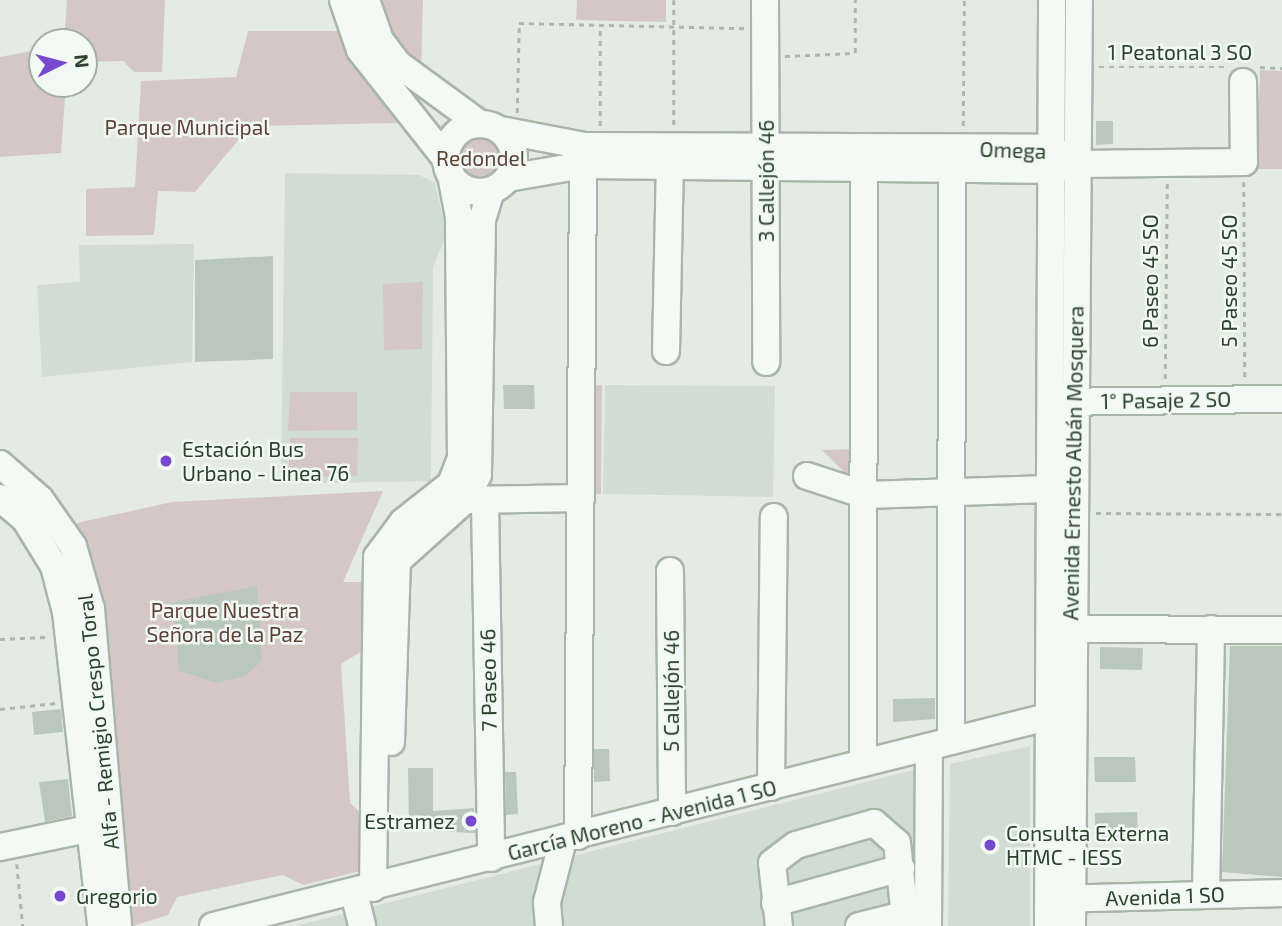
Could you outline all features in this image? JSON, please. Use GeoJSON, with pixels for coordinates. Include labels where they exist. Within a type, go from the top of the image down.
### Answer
{"type":"FeatureCollection","features":[{"type":"Feature","properties":{"kind":"street"},"geometry":{"type":"LineString","coordinates":[[343,0],[360,50],[448,167],[468,190],[499,184]]}},
{"type":"Feature","properties":{"kind":"street"},"geometry":{"type":"LineString","coordinates":[[366,0],[380,40],[398,64],[499,130],[513,148],[482,220],[480,461],[475,500]]}},
{"type":"Feature","properties":{"kind":"street","name":"3 Callejón 46"},"geometry":{"type":"LineString","coordinates":[[765,0],[766,362]]}},
{"type":"Feature","properties":{"kind":"street","name":"Avenida Ernesto Albán Mosquera"},"geometry":{"type":"LineString","coordinates":[[1052,0],[1051,159],[1061,402],[1074,513],[1071,629],[1060,714]]}},
{"type":"Feature","properties":{"kind":"street","name":"Avenida Ernesto Albán Mosquera"},"geometry":{"type":"LineString","coordinates":[[1048,926],[1060,899],[1060,714],[1049,489],[1061,402],[1078,164],[1079,0]]}},
{"type":"Feature","properties":{"kind":"street"},"geometry":{"type":"LineString","coordinates":[[1078,164],[1244,162],[1246,72]]}},
{"type":"Feature","properties":{"kind":"street"},"geometry":{"type":"LineString","coordinates":[[373,889],[377,556],[404,522],[451,484],[461,458],[459,217],[448,167],[459,131],[499,130]]}},
{"type":"Feature","properties":{"kind":"street","name":"Omega"},"geometry":{"type":"LineString","coordinates":[[499,130],[591,156],[1051,159],[1078,164]]}},
{"type":"Feature","properties":{"kind":"street"},"geometry":{"type":"LineString","coordinates":[[549,926],[547,902],[570,838],[591,156]]}},
{"type":"Feature","properties":{"kind":"street","name":"Omega"},"geometry":{"type":"LineString","coordinates":[[499,184],[591,156]]}},
{"type":"Feature","properties":{"kind":"street"},"geometry":{"type":"LineString","coordinates":[[666,351],[672,157]]}},
{"type":"Feature","properties":{"kind":"street","name":"Omega"},"geometry":{"type":"LineString","coordinates":[[766,157],[863,168],[957,159]]}},
{"type":"Feature","properties":{"kind":"street"},"geometry":{"type":"LineString","coordinates":[[917,918],[940,744],[952,493],[957,159]]}},
{"type":"Feature","properties":{"kind":"street"},"geometry":{"type":"LineString","coordinates":[[863,168],[863,764]]}},
{"type":"Feature","properties":{"kind":"street","name":"1° Pasaje 2 SO"},"geometry":{"type":"LineString","coordinates":[[1061,402],[1282,399]]}},
{"type":"Feature","properties":{"kind":"street","name":"Alfa - Remigio Crespo Toral"},"geometry":{"type":"LineString","coordinates":[[0,464],[40,499],[74,546],[91,609],[118,926]]}},
{"type":"Feature","properties":{"kind":"street"},"geometry":{"type":"LineString","coordinates":[[807,476],[865,495],[1049,489]]}},
{"type":"Feature","properties":{"kind":"street","name":"Alfa - Remigio Crespo Toral"},"geometry":{"type":"LineString","coordinates":[[0,498],[25,519],[54,566],[68,636],[101,926]]}},
{"type":"Feature","properties":{"kind":"street"},"geometry":{"type":"LineString","coordinates":[[362,926],[373,889],[392,581],[405,549],[475,500],[581,498]]}},
{"type":"Feature","properties":{"kind":"street","name":"7 Paseo 46"},"geometry":{"type":"LineString","coordinates":[[475,500],[491,858]]}},
{"type":"Feature","properties":{"kind":"street"},"geometry":{"type":"LineString","coordinates":[[771,787],[774,517]]}},
{"type":"Feature","properties":{"kind":"street","name":"5 Callejón 46"},"geometry":{"type":"LineString","coordinates":[[670,571],[672,812]]}},
{"type":"Feature","properties":{"kind":"street"},"geometry":{"type":"LineString","coordinates":[[1071,629],[1282,630]]}},
{"type":"Feature","properties":{"kind":"street"},"geometry":{"type":"LineString","coordinates":[[1206,894],[1211,629]]}},
{"type":"Feature","properties":{"kind":"street","name":"García Moreno - Avenida 1 SO"},"geometry":{"type":"LineString","coordinates":[[212,926],[373,889],[1060,714]]}},
{"type":"Feature","properties":{"kind":"street"},"geometry":{"type":"LineString","coordinates":[[901,868],[777,915],[772,863],[780,854],[865,823],[890,833],[917,918]]}},
{"type":"Feature","properties":{"kind":"street"},"geometry":{"type":"LineString","coordinates":[[7,845],[88,829]]}},
{"type":"Feature","properties":{"kind":"street","name":"Avenida 1 SO"},"geometry":{"type":"LineString","coordinates":[[1060,899],[1282,893]]}},
{"type":"Feature","properties":{"kind":"street","name":"Avenida Ernesto Albán Mosquera"},"geometry":{"type":"LineString","coordinates":[[1060,899],[1072,926]]}},
{"type":"Feature","properties":{"kind":"street"},"geometry":{"type":"LineString","coordinates":[[859,926],[917,918]]}},
{"type":"Feature","properties":{"kind":"path"},"geometry":{"type":"LineString","coordinates":[[672,157],[674,0]]}},
{"type":"Feature","properties":{"kind":"path"},"geometry":{"type":"LineString","coordinates":[[765,57],[855,52],[855,0]]}},
{"type":"Feature","properties":{"kind":"path"},"geometry":{"type":"LineString","coordinates":[[957,159],[964,0]]}},
{"type":"Feature","properties":{"kind":"path"},"geometry":{"type":"LineString","coordinates":[[499,130],[519,23],[765,28]]}},
{"type":"Feature","properties":{"kind":"path"},"geometry":{"type":"LineString","coordinates":[[591,156],[600,25]]}},
{"type":"Feature","properties":{"kind":"path","name":"1 Peatonal 3 SO"},"geometry":{"type":"LineString","coordinates":[[1078,67],[1246,72],[1282,68]]}},
{"type":"Feature","properties":{"kind":"path","name":"5 Paseo 45 SO"},"geometry":{"type":"LineString","coordinates":[[1244,162],[1245,399]]}},
{"type":"Feature","properties":{"kind":"path","name":"6 Paseo 45 SO"},"geometry":{"type":"LineString","coordinates":[[1165,400],[1167,163]]}},
{"type":"Feature","properties":{"kind":"path"},"geometry":{"type":"LineString","coordinates":[[1074,513],[1282,514]]}},
{"type":"Feature","properties":{"kind":"path"},"geometry":{"type":"LineString","coordinates":[[0,639],[68,636]]}},
{"type":"Feature","properties":{"kind":"path"},"geometry":{"type":"LineString","coordinates":[[0,709],[75,701]]}},
{"type":"Feature","properties":{"kind":"path"},"geometry":{"type":"LineString","coordinates":[[7,845],[23,926]]}},
{"type":"Feature","properties":{"kind":"shaded area"},"geometry":{"type":"Polygon","coordinates":[[[285,173],[419,175],[435,183],[447,234],[433,267],[431,481],[281,484],[285,173]]]}},
{"type":"Feature","properties":{"kind":"shaded area"},"geometry":{"type":"Polygon","coordinates":[[[194,244],[192,362],[42,377],[37,285],[80,282],[79,245],[194,244]]]}},
{"type":"Feature","properties":{"kind":"shaded area"},"geometry":{"type":"Polygon","coordinates":[[[605,385],[775,386],[773,497],[603,494],[605,385]]]}},
{"type":"Feature","properties":{"kind":"shaded area","name":"Consulta Externa HTMC - IESS"},"geometry":{"type":"Polygon","coordinates":[[[1030,746],[1030,926],[948,926],[950,764],[1030,746]]]}},
{"type":"Feature","properties":{"kind":"shaded area"},"geometry":{"type":"Polygon","coordinates":[[[921,768],[921,926],[295,926],[921,768]]]}},
{"type":"Feature","properties":{"kind":"green space"},"geometry":{"type":"Polygon","coordinates":[[[67,0],[165,0],[162,72],[134,72],[123,61],[98,62],[98,28],[65,28],[67,0]]]}},
{"type":"Feature","properties":{"kind":"green space"},"geometry":{"type":"Polygon","coordinates":[[[371,0],[423,0],[421,75],[414,73],[371,0]]]}},
{"type":"Feature","properties":{"kind":"green space"},"geometry":{"type":"Polygon","coordinates":[[[577,0],[666,0],[666,22],[576,20],[577,0]]]}},
{"type":"Feature","properties":{"kind":"green space","name":"Parque Municipal"},"geometry":{"type":"Polygon","coordinates":[[[248,31],[340,31],[397,123],[250,126],[195,192],[158,191],[154,235],[86,236],[86,189],[135,187],[141,81],[236,77],[248,31]]]}},
{"type":"Feature","properties":{"kind":"green space"},"geometry":{"type":"Polygon","coordinates":[[[28,52],[28,98],[65,98],[61,153],[0,157],[0,57],[28,52]]]}},
{"type":"Feature","properties":{"kind":"green space"},"geometry":{"type":"Polygon","coordinates":[[[1260,70],[1282,71],[1282,169],[1257,169],[1260,70]]]}},
{"type":"Feature","properties":{"kind":"green space","name":"Redondel"},"geometry":{"type":"Polygon","coordinates":[[[481,134],[498,141],[505,158],[498,175],[481,182],[464,175],[457,158],[464,141],[481,134]]]}},
{"type":"Feature","properties":{"kind":"green space"},"geometry":{"type":"Polygon","coordinates":[[[423,282],[422,349],[384,350],[383,284],[423,282]]]}},
{"type":"Feature","properties":{"kind":"green space"},"geometry":{"type":"Polygon","coordinates":[[[602,385],[601,494],[584,494],[585,386],[602,385]]]}},
{"type":"Feature","properties":{"kind":"green space"},"geometry":{"type":"Polygon","coordinates":[[[290,392],[357,392],[357,430],[288,431],[290,392]]]}},
{"type":"Feature","properties":{"kind":"green space"},"geometry":{"type":"Polygon","coordinates":[[[290,438],[358,438],[357,476],[288,477],[290,438]]]}},
{"type":"Feature","properties":{"kind":"green space"},"geometry":{"type":"Polygon","coordinates":[[[854,449],[850,478],[822,450],[854,449]]]}},
{"type":"Feature","properties":{"kind":"green space","name":"Parque Nuestra Señora de la Paz"},"geometry":{"type":"Polygon","coordinates":[[[383,491],[343,582],[362,582],[362,651],[341,664],[350,803],[363,815],[365,870],[303,885],[283,875],[177,897],[168,915],[133,926],[99,612],[77,523],[172,502],[383,491]]]}},
{"type":"Feature","properties":{"kind":"building"},"geometry":{"type":"Polygon","coordinates":[[[1096,121],[1113,121],[1113,144],[1096,145],[1096,121]]]}},
{"type":"Feature","properties":{"kind":"building"},"geometry":{"type":"Polygon","coordinates":[[[273,256],[273,359],[195,362],[195,260],[273,256]]]}},
{"type":"Feature","properties":{"kind":"building"},"geometry":{"type":"Polygon","coordinates":[[[503,385],[534,385],[535,409],[504,409],[503,385]]]}},
{"type":"Feature","properties":{"kind":"building"},"geometry":{"type":"Polygon","coordinates":[[[257,586],[262,661],[245,676],[217,683],[179,671],[173,602],[257,586]]]}},
{"type":"Feature","properties":{"kind":"building"},"geometry":{"type":"Polygon","coordinates":[[[1230,646],[1282,646],[1282,877],[1222,872],[1230,646]]]}},
{"type":"Feature","properties":{"kind":"building"},"geometry":{"type":"Polygon","coordinates":[[[1100,647],[1143,648],[1142,670],[1100,669],[1100,647]]]}},
{"type":"Feature","properties":{"kind":"building"},"geometry":{"type":"Polygon","coordinates":[[[935,698],[935,719],[893,722],[893,699],[935,698]]]}},
{"type":"Feature","properties":{"kind":"building"},"geometry":{"type":"Polygon","coordinates":[[[61,709],[63,732],[34,735],[32,712],[61,709]]]}},
{"type":"Feature","properties":{"kind":"building"},"geometry":{"type":"Polygon","coordinates":[[[594,749],[609,749],[610,781],[594,782],[594,749]]]}},
{"type":"Feature","properties":{"kind":"building"},"geometry":{"type":"Polygon","coordinates":[[[1094,757],[1135,757],[1136,782],[1095,782],[1094,757]]]}},
{"type":"Feature","properties":{"kind":"building"},"geometry":{"type":"Polygon","coordinates":[[[408,768],[433,768],[433,811],[474,808],[475,833],[409,830],[408,768]]]}},
{"type":"Feature","properties":{"kind":"building"},"geometry":{"type":"Polygon","coordinates":[[[505,772],[516,772],[518,814],[506,815],[505,772]]]}},
{"type":"Feature","properties":{"kind":"building"},"geometry":{"type":"Polygon","coordinates":[[[68,779],[72,816],[45,822],[39,782],[68,779]]]}},
{"type":"Feature","properties":{"kind":"building"},"geometry":{"type":"Polygon","coordinates":[[[1137,812],[1138,841],[1095,841],[1095,813],[1137,812]]]}},
{"type":"Feature","properties":{"kind":"place","name":"Estación Bus Urbano - Linea 76"},"geometry":{"type":"Point","coordinates":[166,461]}},
{"type":"Feature","properties":{"kind":"place","name":"Estramez"},"geometry":{"type":"Point","coordinates":[471,821]}},
{"type":"Feature","properties":{"kind":"place","name":"Consulta Externa HTMC - IESS"},"geometry":{"type":"Point","coordinates":[990,845]}},
{"type":"Feature","properties":{"kind":"place","name":"Gregorio"},"geometry":{"type":"Point","coordinates":[60,896]}}]}
